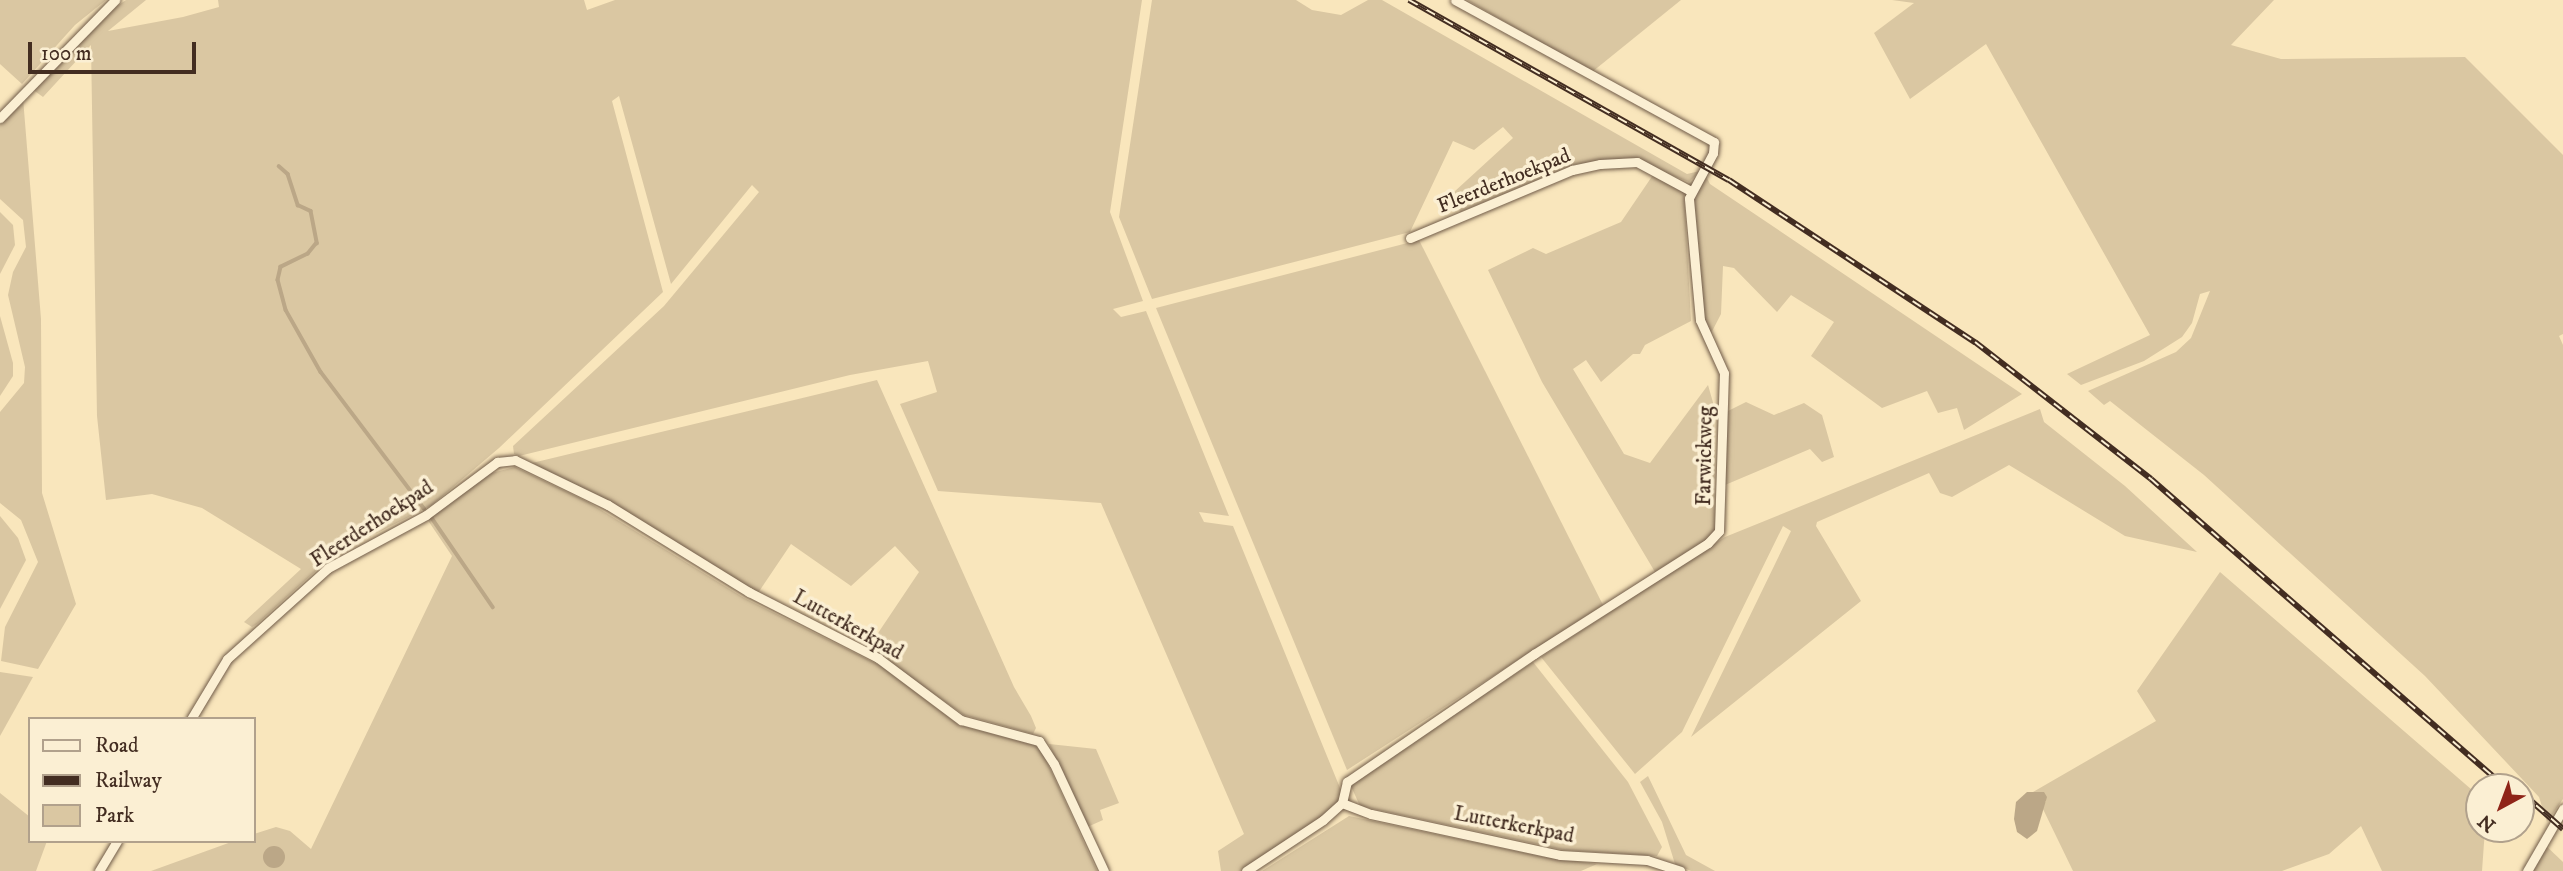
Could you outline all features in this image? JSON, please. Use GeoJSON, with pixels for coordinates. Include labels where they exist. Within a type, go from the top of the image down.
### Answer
{"type":"FeatureCollection","features":[{"type":"Feature","properties":{"kind":"street"},"geometry":{"type":"LineString","coordinates":[[0,118],[115,0]]}},
{"type":"Feature","properties":{"kind":"street"},"geometry":{"type":"LineString","coordinates":[[1455,0],[1595,80],[1710,139],[1713,153],[1689,190]]}},
{"type":"Feature","properties":{"kind":"street","name":"Fleerderhoekpad"},"geometry":{"type":"LineString","coordinates":[[1410,238],[1572,170],[1600,164],[1637,162],[1689,190]]}},
{"type":"Feature","properties":{"kind":"street","name":"Farwickweg"},"geometry":{"type":"LineString","coordinates":[[1246,871],[1342,803],[1347,782],[1534,654],[1708,543],[1719,531],[1724,373],[1698,312],[1689,190]]}},
{"type":"Feature","properties":{"kind":"street","name":"Fleerderhoekpad"},"geometry":{"type":"LineString","coordinates":[[192,717],[227,659],[328,568],[426,515],[497,462],[515,460]]}},
{"type":"Feature","properties":{"kind":"street","name":"Lutterkerkpad"},"geometry":{"type":"LineString","coordinates":[[515,460],[608,505],[749,592],[878,658],[961,720],[1038,741],[1048,752],[1104,871]]}},
{"type":"Feature","properties":{"kind":"street","name":"Lutterkerkpad"},"geometry":{"type":"LineString","coordinates":[[1342,803],[1370,814],[1560,855],[1647,860],[1680,871]]}},
{"type":"Feature","properties":{"kind":"street"},"geometry":{"type":"LineString","coordinates":[[2527,871],[2550,827],[2563,810]]}},
{"type":"Feature","properties":{"kind":"street"},"geometry":{"type":"LineString","coordinates":[[99,871],[116,843]]}},
{"type":"Feature","properties":{"kind":"green space"},"geometry":{"type":"Polygon","coordinates":[[[0,0],[106,0],[75,25],[22,84],[0,64],[0,0]]]}},
{"type":"Feature","properties":{"kind":"green space"},"geometry":{"type":"Polygon","coordinates":[[[126,0],[146,0],[108,31],[183,17],[219,7],[218,0],[584,0],[587,10],[615,0],[1142,0],[1110,212],[1143,301],[1113,309],[1121,317],[1146,311],[1229,516],[1199,512],[1204,522],[1233,526],[1347,805],[1242,871],[1221,871],[1218,851],[1244,834],[1101,503],[938,491],[900,404],[937,392],[928,361],[850,375],[519,456],[514,454],[513,446],[664,306],[759,192],[752,185],[671,284],[619,96],[612,101],[663,292],[499,448],[432,505],[332,556],[257,624],[252,627],[244,622],[301,569],[202,508],[152,494],[106,500],[97,416],[91,45],[43,97],[32,89],[98,19],[126,0]]]}},
{"type":"Feature","properties":{"kind":"green space"},"geometry":{"type":"Polygon","coordinates":[[[1152,0],[1296,0],[1312,10],[1341,15],[1368,0],[1382,0],[1687,174],[1700,171],[1689,182],[1628,158],[1576,164],[1460,212],[1454,192],[1513,138],[1503,127],[1474,150],[1453,141],[1410,232],[1152,299],[1119,217],[1152,0]]]}},
{"type":"Feature","properties":{"kind":"green space"},"geometry":{"type":"Polygon","coordinates":[[[1467,0],[1681,0],[1592,72],[1467,0]]]}},
{"type":"Feature","properties":{"kind":"green space"},"geometry":{"type":"Polygon","coordinates":[[[1892,0],[2274,0],[2231,45],[2281,59],[2465,57],[2563,155],[2563,334],[2559,336],[2563,345],[2563,799],[2547,822],[2535,793],[2535,773],[2516,773],[2425,676],[2204,475],[2110,401],[2104,405],[2088,391],[2176,352],[2191,338],[2210,291],[2200,294],[2192,323],[2182,337],[2144,361],[2081,385],[2067,374],[2150,335],[1986,44],[1910,99],[1874,33],[1914,3],[1892,0]]]}},
{"type":"Feature","properties":{"kind":"green space"},"geometry":{"type":"Polygon","coordinates":[[[23,98],[41,319],[42,493],[76,604],[38,669],[1,661],[5,627],[38,562],[21,520],[0,503],[0,412],[24,383],[25,367],[8,295],[13,272],[26,247],[23,220],[0,199],[0,120],[23,98]]]}},
{"type":"Feature","properties":{"kind":"green space"},"geometry":{"type":"Polygon","coordinates":[[[1655,172],[1684,191],[1691,321],[1645,345],[1640,354],[1633,354],[1601,382],[1586,360],[1573,369],[1624,454],[1650,463],[1708,385],[1714,406],[1715,534],[1655,572],[1542,382],[1488,270],[1533,248],[1546,254],[1621,222],[1655,172]]]}},
{"type":"Feature","properties":{"kind":"green space"},"geometry":{"type":"Polygon","coordinates":[[[1706,176],[1710,184],[2022,394],[1964,430],[1957,408],[1938,413],[1927,391],[1882,408],[1811,356],[1834,322],[1791,295],[1777,312],[1734,268],[1723,266],[1721,314],[1706,343],[1692,197],[1706,176]]]}},
{"type":"Feature","properties":{"kind":"green space"},"geometry":{"type":"Polygon","coordinates":[[[0,212],[13,225],[15,245],[0,274],[0,212]]]}},
{"type":"Feature","properties":{"kind":"green space"},"geometry":{"type":"Polygon","coordinates":[[[1419,240],[1603,605],[1347,770],[1156,308],[1419,240]]]}},
{"type":"Feature","properties":{"kind":"green space"},"geometry":{"type":"Polygon","coordinates":[[[0,316],[13,363],[13,376],[0,396],[0,316]]]}},
{"type":"Feature","properties":{"kind":"green space"},"geometry":{"type":"Polygon","coordinates":[[[877,380],[1014,687],[1031,716],[1036,728],[1033,734],[964,715],[868,648],[919,572],[895,546],[851,586],[791,544],[758,593],[594,494],[532,463],[877,380]]]}},
{"type":"Feature","properties":{"kind":"green space"},"geometry":{"type":"Polygon","coordinates":[[[1746,402],[1774,415],[1804,403],[1822,415],[1834,457],[1822,462],[1810,449],[1725,485],[1724,413],[1746,402]]]}},
{"type":"Feature","properties":{"kind":"green space"},"geometry":{"type":"Polygon","coordinates":[[[2040,409],[2044,422],[2125,486],[2197,552],[2125,536],[2009,465],[1952,497],[1940,493],[1929,473],[1817,522],[1816,526],[1861,601],[1691,737],[1791,531],[1783,526],[1682,732],[1635,774],[1541,657],[1725,537],[2040,409]]]}},
{"type":"Feature","properties":{"kind":"green space"},"geometry":{"type":"Polygon","coordinates":[[[515,467],[588,502],[744,598],[881,666],[959,725],[1034,745],[1042,751],[1097,871],[151,871],[228,843],[256,843],[256,833],[276,827],[290,831],[311,849],[452,556],[427,519],[480,476],[515,467]]]}},
{"type":"Feature","properties":{"kind":"green space"},"geometry":{"type":"Polygon","coordinates":[[[0,516],[18,538],[26,560],[0,609],[0,516]]]}},
{"type":"Feature","properties":{"kind":"green space"},"geometry":{"type":"Polygon","coordinates":[[[2220,572],[2465,784],[2465,843],[2484,843],[2482,871],[2382,871],[2361,826],[2329,854],[2282,871],[2073,871],[2042,807],[2046,801],[2033,792],[2156,721],[2137,691],[2220,572]]]}},
{"type":"Feature","properties":{"kind":"green space"},"geometry":{"type":"Polygon","coordinates":[[[1533,662],[1628,782],[1662,847],[1657,856],[1564,850],[1360,806],[1350,784],[1533,662]]]}},
{"type":"Feature","properties":{"kind":"green space"},"geometry":{"type":"Polygon","coordinates":[[[0,672],[33,677],[0,736],[0,672]]]}},
{"type":"Feature","properties":{"kind":"green space"},"geometry":{"type":"Polygon","coordinates":[[[1049,744],[1096,749],[1119,803],[1100,810],[1103,820],[1085,828],[1049,744]]]}},
{"type":"Feature","properties":{"kind":"green space"},"geometry":{"type":"Polygon","coordinates":[[[1648,776],[1686,855],[1715,871],[1691,871],[1675,864],[1662,822],[1640,782],[1648,776]]]}},
{"type":"Feature","properties":{"kind":"green space"},"geometry":{"type":"Polygon","coordinates":[[[0,793],[28,815],[28,843],[46,843],[36,871],[0,871],[0,793]]]}},
{"type":"Feature","properties":{"kind":"green space"},"geometry":{"type":"Polygon","coordinates":[[[1349,816],[1544,857],[1597,864],[1581,871],[1262,871],[1349,816]]]}},
{"type":"Feature","properties":{"kind":"green space"},"geometry":{"type":"Polygon","coordinates":[[[2543,843],[2563,862],[2563,871],[2528,871],[2543,843]]]}},
{"type":"Feature","properties":{"kind":"shaded area"},"geometry":{"type":"Polygon","coordinates":[[[2027,792],[2044,792],[2047,797],[2037,831],[2027,839],[2017,832],[2014,819],[2016,802],[2027,792]]]}},
{"type":"Feature","properties":{"kind":"shaded area"},"geometry":{"type":"Polygon","coordinates":[[[274,846],[282,849],[285,857],[282,865],[274,868],[266,865],[263,857],[266,849],[274,846]]]}},
{"type":"Feature","properties":{"kind":"waterway"},"geometry":{"type":"LineString","coordinates":[[279,166],[288,174],[298,205],[311,211],[317,243],[308,254],[281,267],[278,280],[286,310],[321,372],[424,508]]}},
{"type":"Feature","properties":{"kind":"waterway"},"geometry":{"type":"LineString","coordinates":[[432,518],[493,607]]}},
{"type":"Feature","properties":{"kind":"railway"},"geometry":{"type":"LineString","coordinates":[[1409,0],[1729,180],[1975,342],[2151,479],[2489,773]]}},
{"type":"Feature","properties":{"kind":"railway"},"geometry":{"type":"LineString","coordinates":[[2535,804],[2563,829]]}}]}
